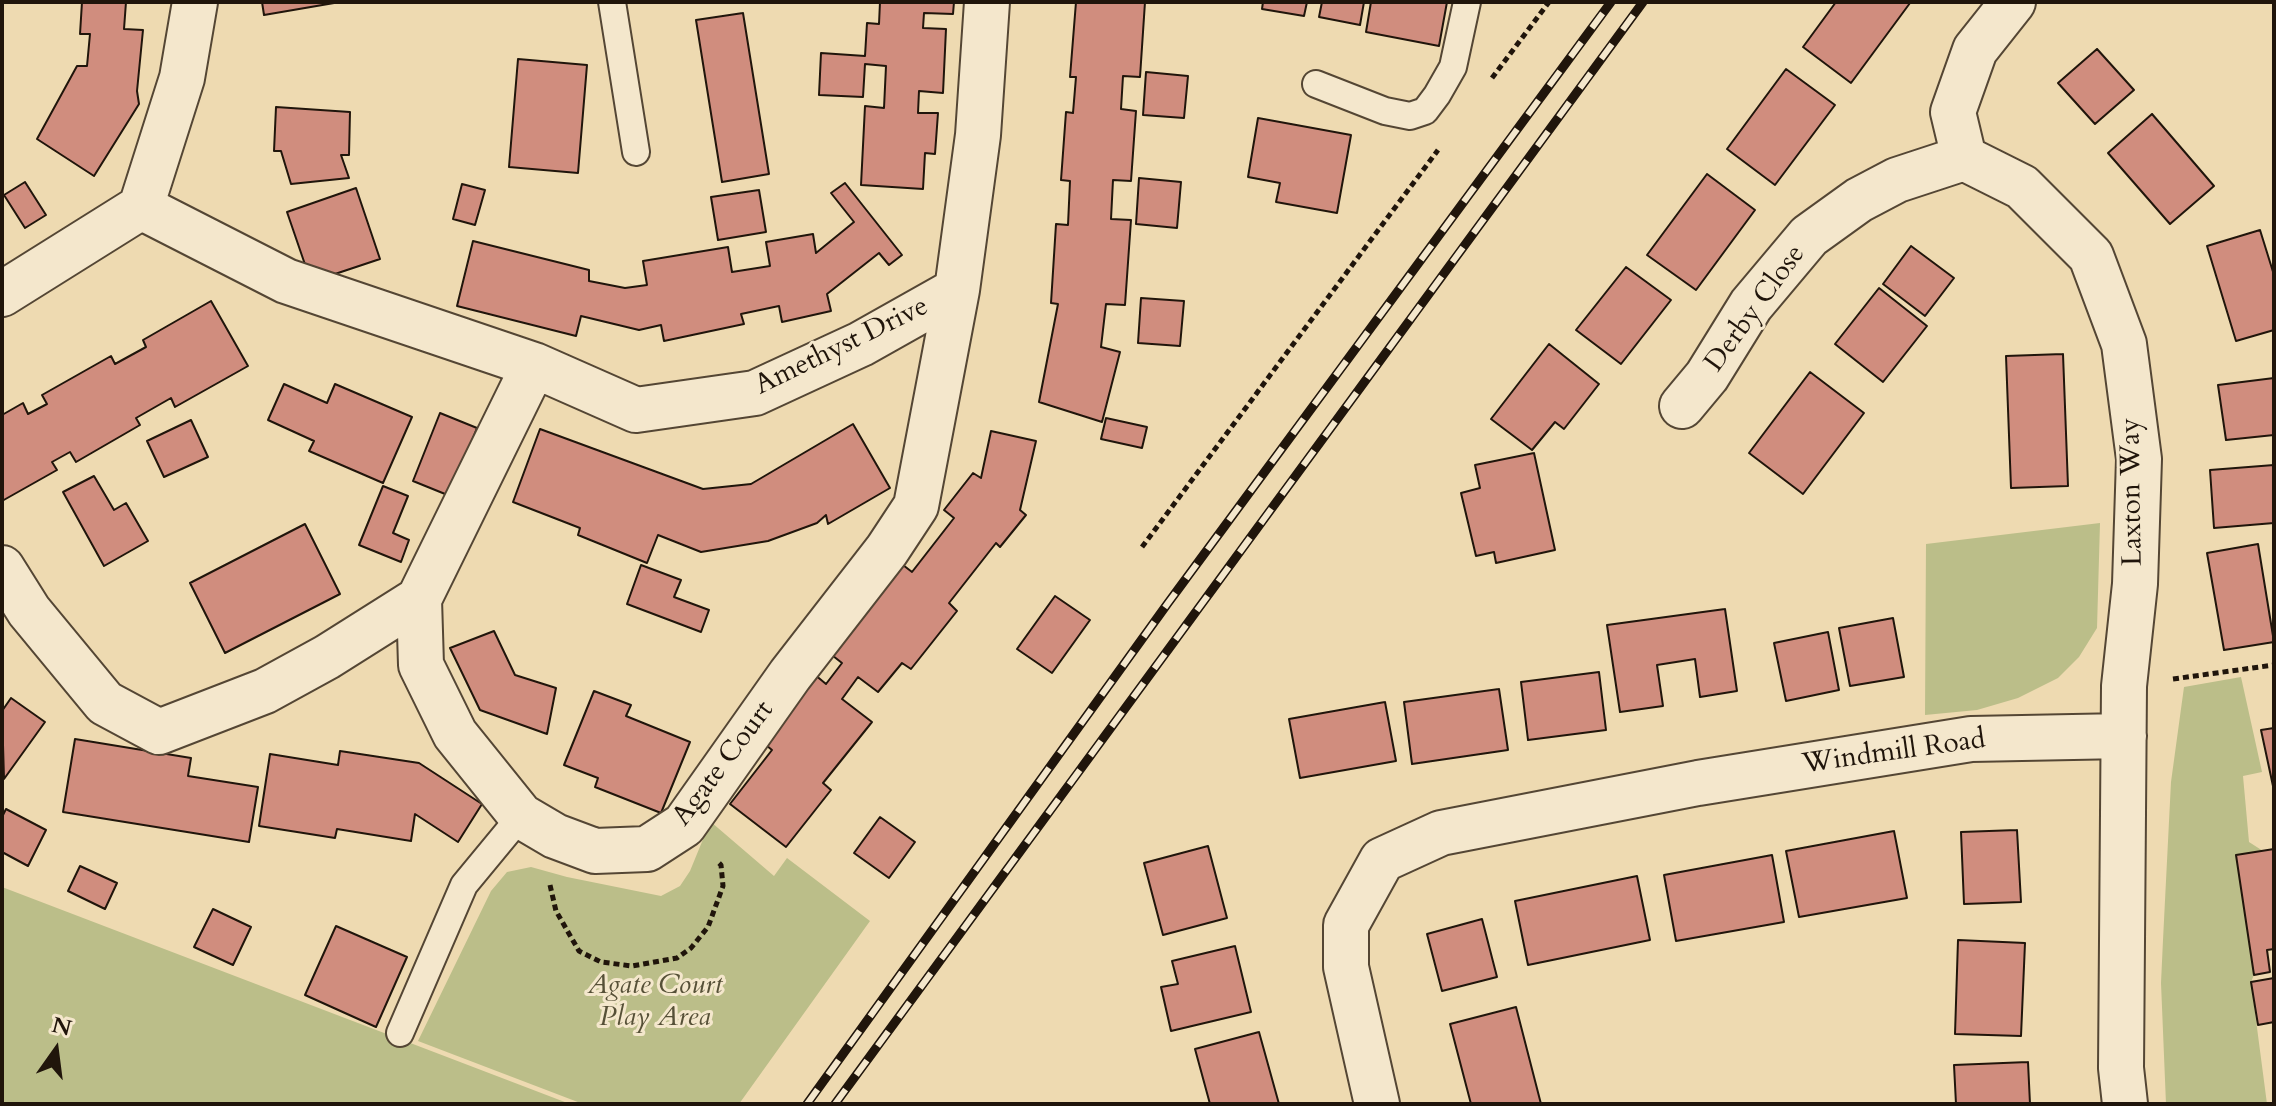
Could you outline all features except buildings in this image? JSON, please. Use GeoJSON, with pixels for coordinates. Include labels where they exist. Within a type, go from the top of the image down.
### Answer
{"type":"FeatureCollection","features":[{"type":"Feature","properties":{"kind":"street"},"geometry":{"type":"LineString","coordinates":[[2,294],[141,207],[182,78],[195,2]]}},
{"type":"Feature","properties":{"kind":"street","name":"Amethyst Drive"},"geometry":{"type":"LineString","coordinates":[[141,207],[286,281],[534,365],[636,410],[755,393],[861,344],[957,290],[978,135],[987,2]]}},
{"type":"Feature","properties":{"kind":"street"},"geometry":{"type":"LineString","coordinates":[[1964,158],[1953,112],[1975,50],[2013,2]]}},
{"type":"Feature","properties":{"kind":"street","name":"Derby Close"},"geometry":{"type":"LineString","coordinates":[[1682,406],[1707,376],[1751,305],[1809,236],[1859,200],[1897,180],[1964,158]]}},
{"type":"Feature","properties":{"kind":"street","name":"Laxton Way"},"geometry":{"type":"LineString","coordinates":[[1964,158],[2022,187],[2091,256],[2124,344],[2139,459],[2135,584],[2124,686],[2124,736]]}},
{"type":"Feature","properties":{"kind":"street","name":"Agate Court"},"geometry":{"type":"LineString","coordinates":[[538,826],[595,851],[647,849],[684,825],[790,675],[887,550],[916,506],[957,290]]}},
{"type":"Feature","properties":{"kind":"street"},"geometry":{"type":"LineString","coordinates":[[534,365],[419,599],[421,665],[455,734],[538,826]]}},
{"type":"Feature","properties":{"kind":"street"},"geometry":{"type":"LineString","coordinates":[[2,568],[29,611],[105,703],[159,732],[265,691],[327,657],[419,599]]}},
{"type":"Feature","properties":{"kind":"street"},"geometry":{"type":"LineString","coordinates":[[2124,736],[2121,1068],[2125,1104]]}},
{"type":"Feature","properties":{"kind":"street","name":"Windmill Road"},"geometry":{"type":"LineString","coordinates":[[1377,1104],[1346,967],[1346,925],[1382,860],[1441,833],[1698,783],[1971,739],[2124,736]]}},
{"type":"Feature","properties":{"kind":"lane"},"geometry":{"type":"LineString","coordinates":[[612,2],[636,152]]}},
{"type":"Feature","properties":{"kind":"lane"},"geometry":{"type":"LineString","coordinates":[[1316,84],[1385,111],[1410,116],[1425,111],[1453,67],[1467,2]]}},
{"type":"Feature","properties":{"kind":"lane"},"geometry":{"type":"LineString","coordinates":[[400,1033],[464,885],[538,826]]}},
{"type":"Feature","properties":{"kind":"path"},"geometry":{"type":"LineString","coordinates":[[1483,91],[1549,2]]}},
{"type":"Feature","properties":{"kind":"path"},"geometry":{"type":"LineString","coordinates":[[1142,547],[1445,142]]}},
{"type":"Feature","properties":{"kind":"path"},"geometry":{"type":"LineString","coordinates":[[2124,686],[2274,665]]}},
{"type":"Feature","properties":{"kind":"path"},"geometry":{"type":"LineString","coordinates":[[538,826],[551,850],[550,883],[556,911],[579,951],[601,962],[632,966],[677,958],[691,948],[708,927],[715,911],[723,886],[721,865],[705,843],[684,825]]}},
{"type":"Feature","properties":{"kind":"green space"},"geometry":{"type":"Polygon","coordinates":[[[2100,523],[2097,628],[2079,657],[2058,678],[2018,698],[1977,710],[1925,715],[1926,544],[2100,523]]]}},
{"type":"Feature","properties":{"kind":"green space"},"geometry":{"type":"Polygon","coordinates":[[[2241,677],[2262,772],[2243,776],[2249,842],[2263,851],[2237,855],[2254,975],[2251,982],[2267,1104],[2166,1104],[2161,983],[2171,782],[2184,687],[2241,677]]]}},
{"type":"Feature","properties":{"kind":"green space","name":"Agate Court Play Area"},"geometry":{"type":"Polygon","coordinates":[[[704,816],[774,876],[787,858],[870,921],[739,1104],[583,1104],[418,1041],[491,891],[507,872],[531,867],[661,896],[680,886],[690,871],[706,832],[704,816]]]}},
{"type":"Feature","properties":{"kind":"green space"},"geometry":{"type":"Polygon","coordinates":[[[2,887],[570,1104],[2,1104],[2,887]]]}},
{"type":"Feature","properties":{"kind":"railway"},"geometry":{"type":"LineString","coordinates":[[807,1104],[1168,603],[1611,2]]}},
{"type":"Feature","properties":{"kind":"railway"},"geometry":{"type":"LineString","coordinates":[[835,1104],[1643,2]]}}]}
